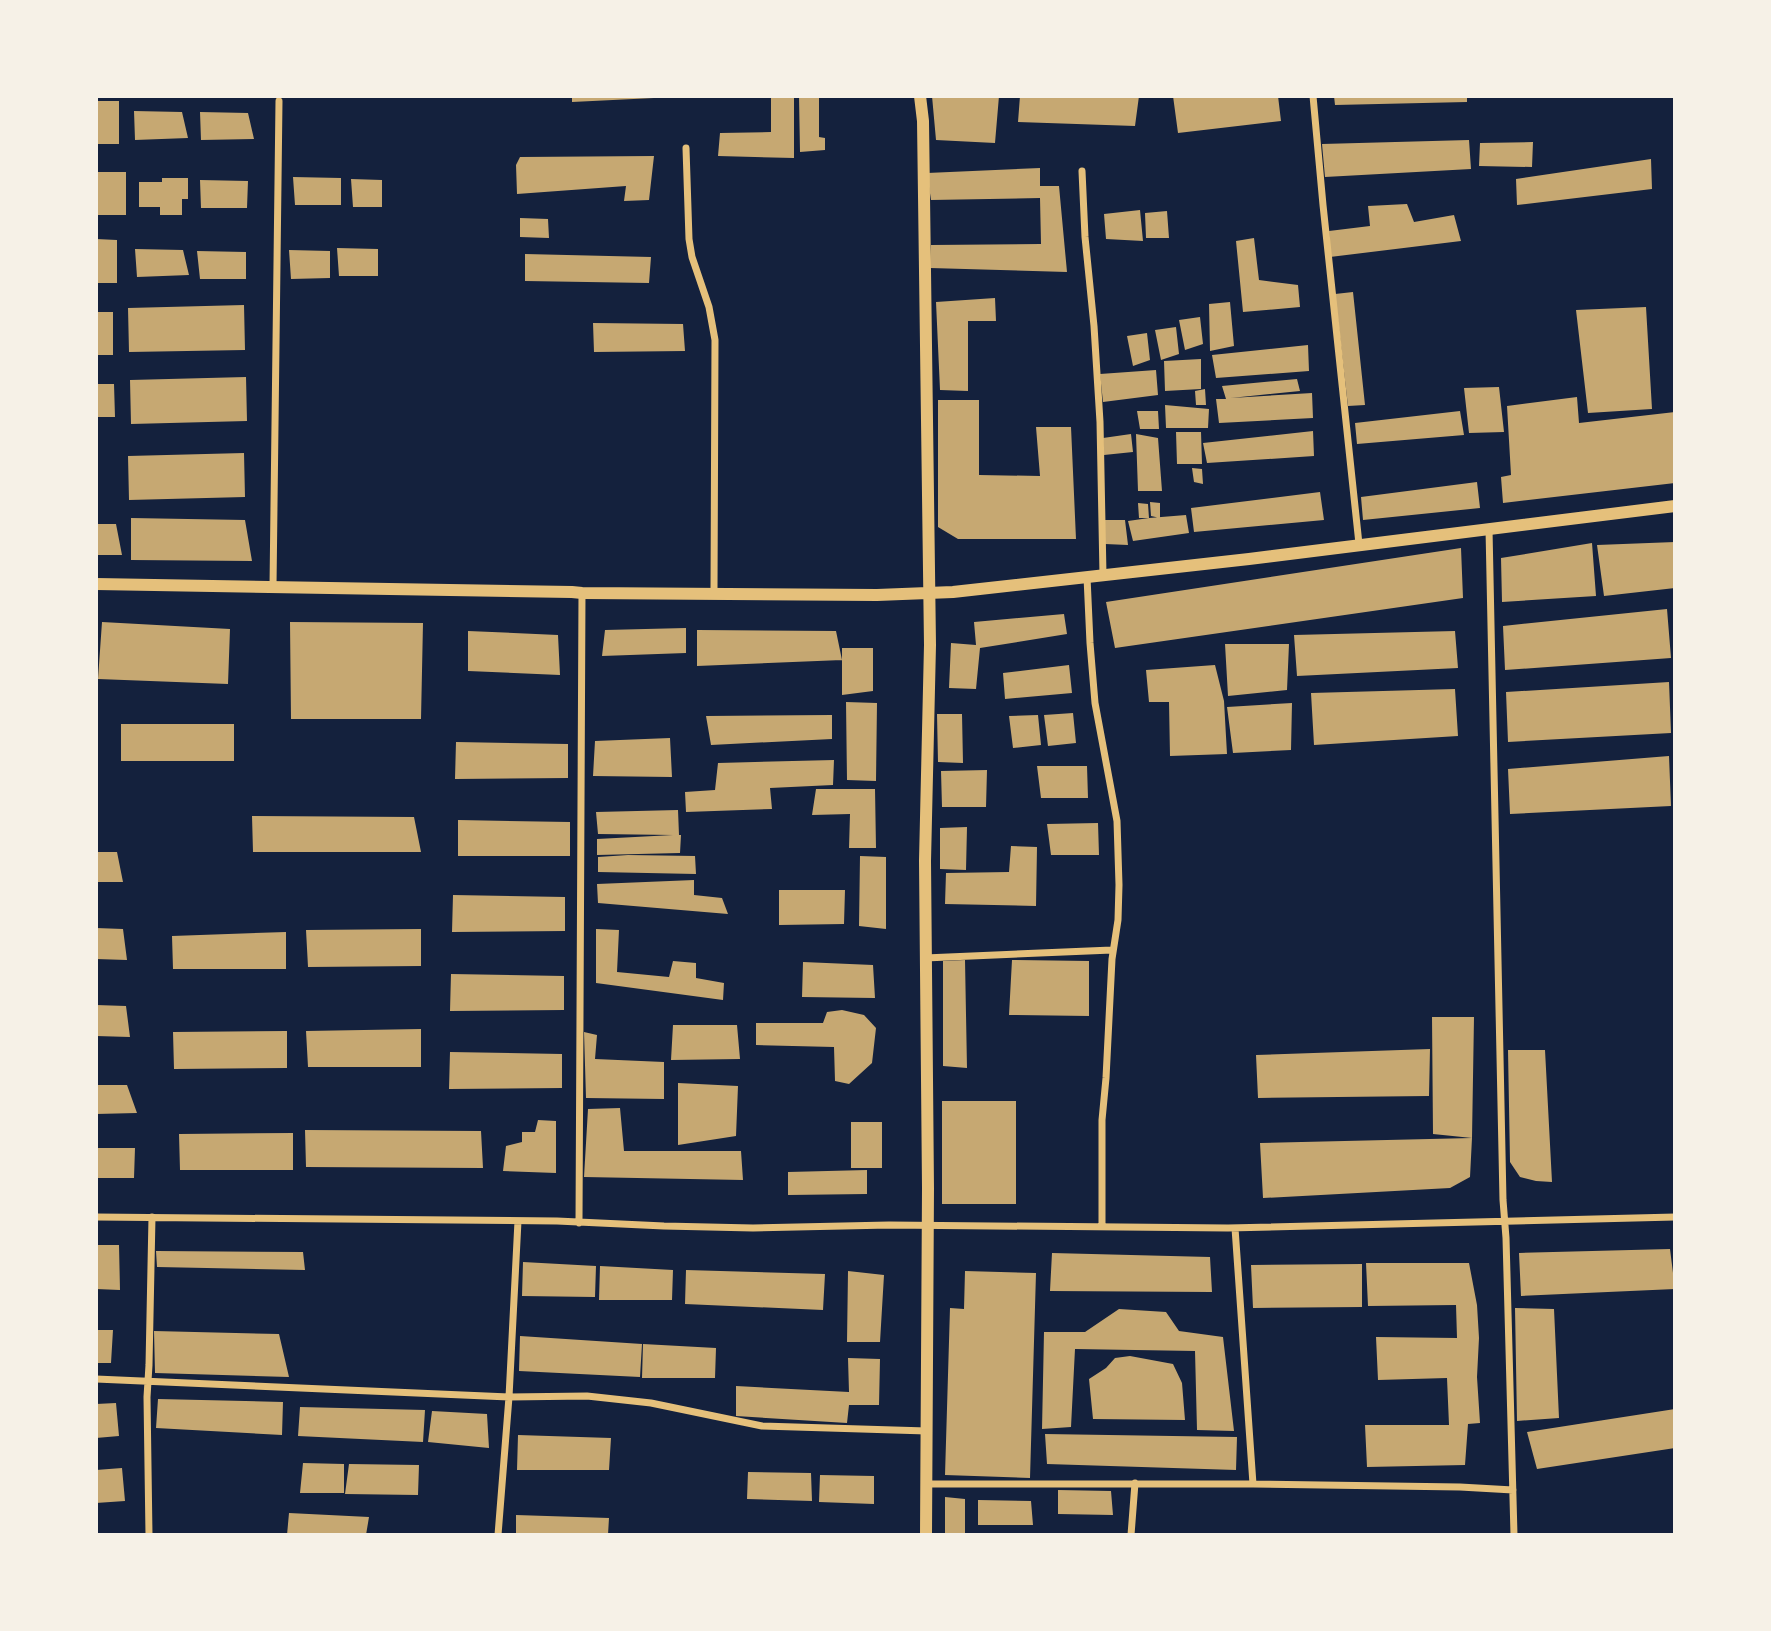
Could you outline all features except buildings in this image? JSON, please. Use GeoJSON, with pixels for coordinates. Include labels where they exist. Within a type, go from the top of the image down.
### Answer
{"type":"FeatureCollection","features":[{"type":"Feature","properties":{"kind":"street"},"geometry":{"type":"LineString","coordinates":[[920,96],[923,121],[930,594],[925,861],[928,1225],[926,1535]]}},
{"type":"Feature","properties":{"kind":"street"},"geometry":{"type":"LineString","coordinates":[[1313,96],[1359,544]]}},
{"type":"Feature","properties":{"kind":"street"},"geometry":{"type":"LineString","coordinates":[[273,588],[279,101]]}},
{"type":"Feature","properties":{"kind":"street"},"geometry":{"type":"LineString","coordinates":[[687,148],[689,239],[692,257],[709,307],[715,340],[714,593]]}},
{"type":"Feature","properties":{"kind":"street"},"geometry":{"type":"LineString","coordinates":[[1082,171],[1084,236],[1093,316],[1100,422],[1103,575]]}},
{"type":"Feature","properties":{"kind":"street"},"geometry":{"type":"LineString","coordinates":[[96,584],[582,593],[930,594],[1236,560],[1675,506]]}},
{"type":"Feature","properties":{"kind":"street"},"geometry":{"type":"LineString","coordinates":[[1489,529],[1514,1535]]}},
{"type":"Feature","properties":{"kind":"street"},"geometry":{"type":"LineString","coordinates":[[1087,577],[1095,703],[1117,821],[1119,885],[1118,920],[1112,950],[1102,1120],[1102,1226]]}},
{"type":"Feature","properties":{"kind":"street"},"geometry":{"type":"LineString","coordinates":[[579,1223],[582,593]]}},
{"type":"Feature","properties":{"kind":"street"},"geometry":{"type":"LineString","coordinates":[[925,958],[1112,950]]}},
{"type":"Feature","properties":{"kind":"street"},"geometry":{"type":"LineString","coordinates":[[96,1217],[518,1221],[753,1228],[928,1225],[1235,1228],[1675,1217]]}},
{"type":"Feature","properties":{"kind":"street"},"geometry":{"type":"LineString","coordinates":[[149,1535],[147,1397],[152,1217]]}},
{"type":"Feature","properties":{"kind":"street"},"geometry":{"type":"LineString","coordinates":[[498,1535],[509,1397],[518,1221]]}},
{"type":"Feature","properties":{"kind":"street"},"geometry":{"type":"LineString","coordinates":[[1235,1228],[1253,1484]]}},
{"type":"Feature","properties":{"kind":"street"},"geometry":{"type":"LineString","coordinates":[[96,1379],[509,1397],[587,1396],[618,1398],[771,1427],[927,1431]]}},
{"type":"Feature","properties":{"kind":"street"},"geometry":{"type":"LineString","coordinates":[[1131,1535],[1135,1483]]}},
{"type":"Feature","properties":{"kind":"street"},"geometry":{"type":"LineString","coordinates":[[926,1484],[1253,1484],[1513,1490]]}}]}
